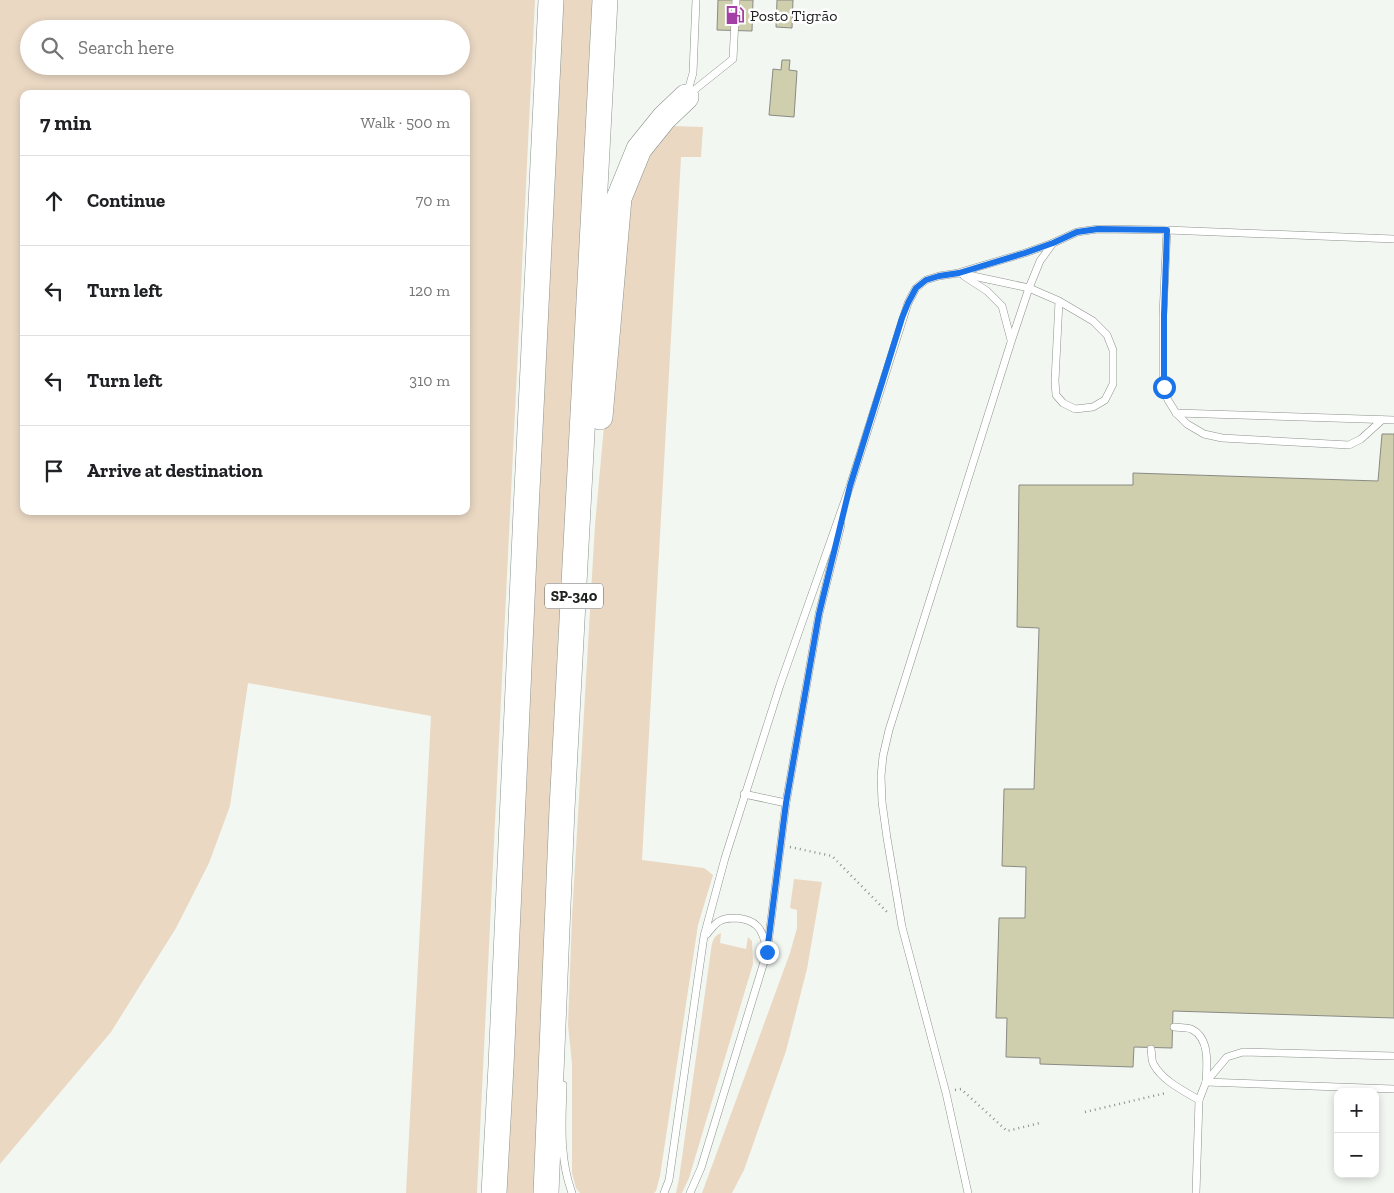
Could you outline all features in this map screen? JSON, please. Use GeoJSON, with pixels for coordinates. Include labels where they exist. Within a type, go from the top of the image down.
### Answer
{"type":"FeatureCollection","features":[{"type":"Feature","properties":{"kind":"highway","name":"SP-340"},"geometry":{"type":"LineString","coordinates":[[494,1193],[551,0]]}},
{"type":"Feature","properties":{"kind":"highway","name":"SP-340"},"geometry":{"type":"LineString","coordinates":[[546,1193],[562,809],[605,0]]}},
{"type":"Feature","properties":{"kind":"highway"},"geometry":{"type":"LineString","coordinates":[[562,809],[579,710],[592,505],[619,198],[639,149],[664,118],[686,97]]}},
{"type":"Feature","properties":{"kind":"lane"},"geometry":{"type":"LineString","coordinates":[[686,97],[693,74],[696,0]]}},
{"type":"Feature","properties":{"kind":"lane"},"geometry":{"type":"LineString","coordinates":[[686,97],[733,59],[736,0]]}},
{"type":"Feature","properties":{"kind":"lane"},"geometry":{"type":"LineString","coordinates":[[664,1193],[669,1180],[704,936],[725,858],[780,685],[850,486],[908,303],[916,288],[926,280],[959,273],[1025,253],[1077,232],[1098,229],[1394,239]]}},
{"type":"Feature","properties":{"kind":"lane"},"geometry":{"type":"LineString","coordinates":[[1167,230],[1164,387],[1168,400],[1176,414],[1187,424],[1204,434],[1222,438],[1349,445],[1361,438],[1382,420]]}},
{"type":"Feature","properties":{"kind":"lane"},"geometry":{"type":"LineString","coordinates":[[968,1193],[946,1093],[902,927],[882,802],[883,756],[889,730],[1011,342],[1040,261],[1053,243]]}},
{"type":"Feature","properties":{"kind":"lane"},"geometry":{"type":"LineString","coordinates":[[959,273],[1029,288],[1059,301],[1093,321],[1107,335],[1113,350],[1113,384],[1104,400],[1093,408],[1075,409],[1062,403],[1056,395],[1059,301]]}},
{"type":"Feature","properties":{"kind":"lane"},"geometry":{"type":"LineString","coordinates":[[959,273],[987,291],[1002,306],[1011,342]]}},
{"type":"Feature","properties":{"kind":"lane"},"geometry":{"type":"LineString","coordinates":[[1176,414],[1394,420]]}},
{"type":"Feature","properties":{"kind":"lane"},"geometry":{"type":"LineString","coordinates":[[690,1193],[701,1168],[767,952],[786,803],[819,614],[850,486]]}},
{"type":"Feature","properties":{"kind":"lane"},"geometry":{"type":"LineString","coordinates":[[744,794],[786,803]]}},
{"type":"Feature","properties":{"kind":"lane"},"geometry":{"type":"LineString","coordinates":[[704,936],[717,922],[729,918],[746,919],[758,925],[763,934],[767,952]]}},
{"type":"Feature","properties":{"kind":"lane"},"geometry":{"type":"LineString","coordinates":[[555,979],[560,1037]]}},
{"type":"Feature","properties":{"kind":"lane"},"geometry":{"type":"LineString","coordinates":[[1174,1027],[1193,1030],[1203,1040],[1207,1059],[1206,1082],[1199,1100],[1196,1193]]}},
{"type":"Feature","properties":{"kind":"lane"},"geometry":{"type":"LineString","coordinates":[[1151,1049],[1152,1063],[1162,1075],[1199,1100]]}},
{"type":"Feature","properties":{"kind":"lane"},"geometry":{"type":"LineString","coordinates":[[1206,1082],[1227,1057],[1243,1052],[1394,1056]]}},
{"type":"Feature","properties":{"kind":"lane"},"geometry":{"type":"LineString","coordinates":[[563,1076],[562,1148],[566,1178],[572,1193]]}},
{"type":"Feature","properties":{"kind":"lane"},"geometry":{"type":"LineString","coordinates":[[1206,1082],[1394,1089]]}},
{"type":"Feature","properties":{"kind":"path"},"geometry":{"type":"LineString","coordinates":[[781,845],[832,856],[902,927]]}},
{"type":"Feature","properties":{"kind":"path"},"geometry":{"type":"LineString","coordinates":[[946,1093],[961,1089],[1007,1131],[1040,1123]]}},
{"type":"Feature","properties":{"kind":"path"},"geometry":{"type":"LineString","coordinates":[[1085,1112],[1181,1089]]}},
{"type":"Feature","properties":{"kind":"shaded area"},"geometry":{"type":"Polygon","coordinates":[[[0,0],[535,0],[477,1193],[406,1193],[431,716],[248,683],[230,806],[209,863],[176,928],[111,1032],[0,1164],[0,0]]]}},
{"type":"Feature","properties":{"kind":"shaded area"},"geometry":{"type":"Polygon","coordinates":[[[560,0],[595,0],[537,1193],[504,1193],[560,0]]]}},
{"type":"Feature","properties":{"kind":"shaded area"},"geometry":{"type":"Polygon","coordinates":[[[671,126],[703,127],[701,157],[681,157],[642,860],[704,868],[713,875],[698,925],[660,1176],[656,1191],[654,1193],[580,1193],[576,1188],[572,1173],[572,1064],[568,1025],[572,917],[595,525],[624,220],[639,169],[671,126]]]}},
{"type":"Feature","properties":{"kind":"shaded area"},"geometry":{"type":"Polygon","coordinates":[[[794,879],[822,882],[807,969],[786,1051],[744,1170],[732,1193],[702,1193],[790,953],[797,928],[797,910],[790,908],[794,879]]]}},
{"type":"Feature","properties":{"kind":"shaded area"},"geometry":{"type":"Polygon","coordinates":[[[721,933],[720,943],[746,949],[748,937],[752,941],[753,964],[689,1178],[682,1193],[676,1193],[711,947],[712,942],[721,933]]]}},
{"type":"Feature","properties":{"kind":"building","name":"Posto Tigrão"},"geometry":{"type":"Polygon","coordinates":[[[718,0],[753,0],[752,31],[717,30],[718,0]]]}},
{"type":"Feature","properties":{"kind":"building"},"geometry":{"type":"Polygon","coordinates":[[[777,0],[793,0],[792,28],[776,27],[777,0]]]}},
{"type":"Feature","properties":{"kind":"building"},"geometry":{"type":"Polygon","coordinates":[[[782,60],[790,60],[789,70],[797,71],[794,117],[769,115],[773,69],[781,70],[782,60]]]}},
{"type":"Feature","properties":{"kind":"building"},"geometry":{"type":"Polygon","coordinates":[[[1382,434],[1394,434],[1394,1018],[1173,1011],[1172,1048],[1134,1047],[1133,1067],[1040,1064],[1040,1058],[1006,1057],[1007,1018],[996,1018],[999,918],[1025,918],[1026,867],[1002,866],[1004,789],[1034,789],[1039,628],[1017,627],[1019,485],[1133,485],[1133,473],[1378,481],[1382,434]]]}},
{"type":"Feature","properties":{"kind":"place","name":"Posto Tigrão"},"geometry":{"type":"Point","coordinates":[735,15]}},
{"type":"Feature","properties":{"kind":"route"},"geometry":{"type":"LineString","coordinates":[[767,952],[786,803],[819,614],[850,486],[902,318],[916,288],[926,280],[959,273],[1025,253],[1077,232],[1098,229],[1167,230],[1164,387]]}}]}
